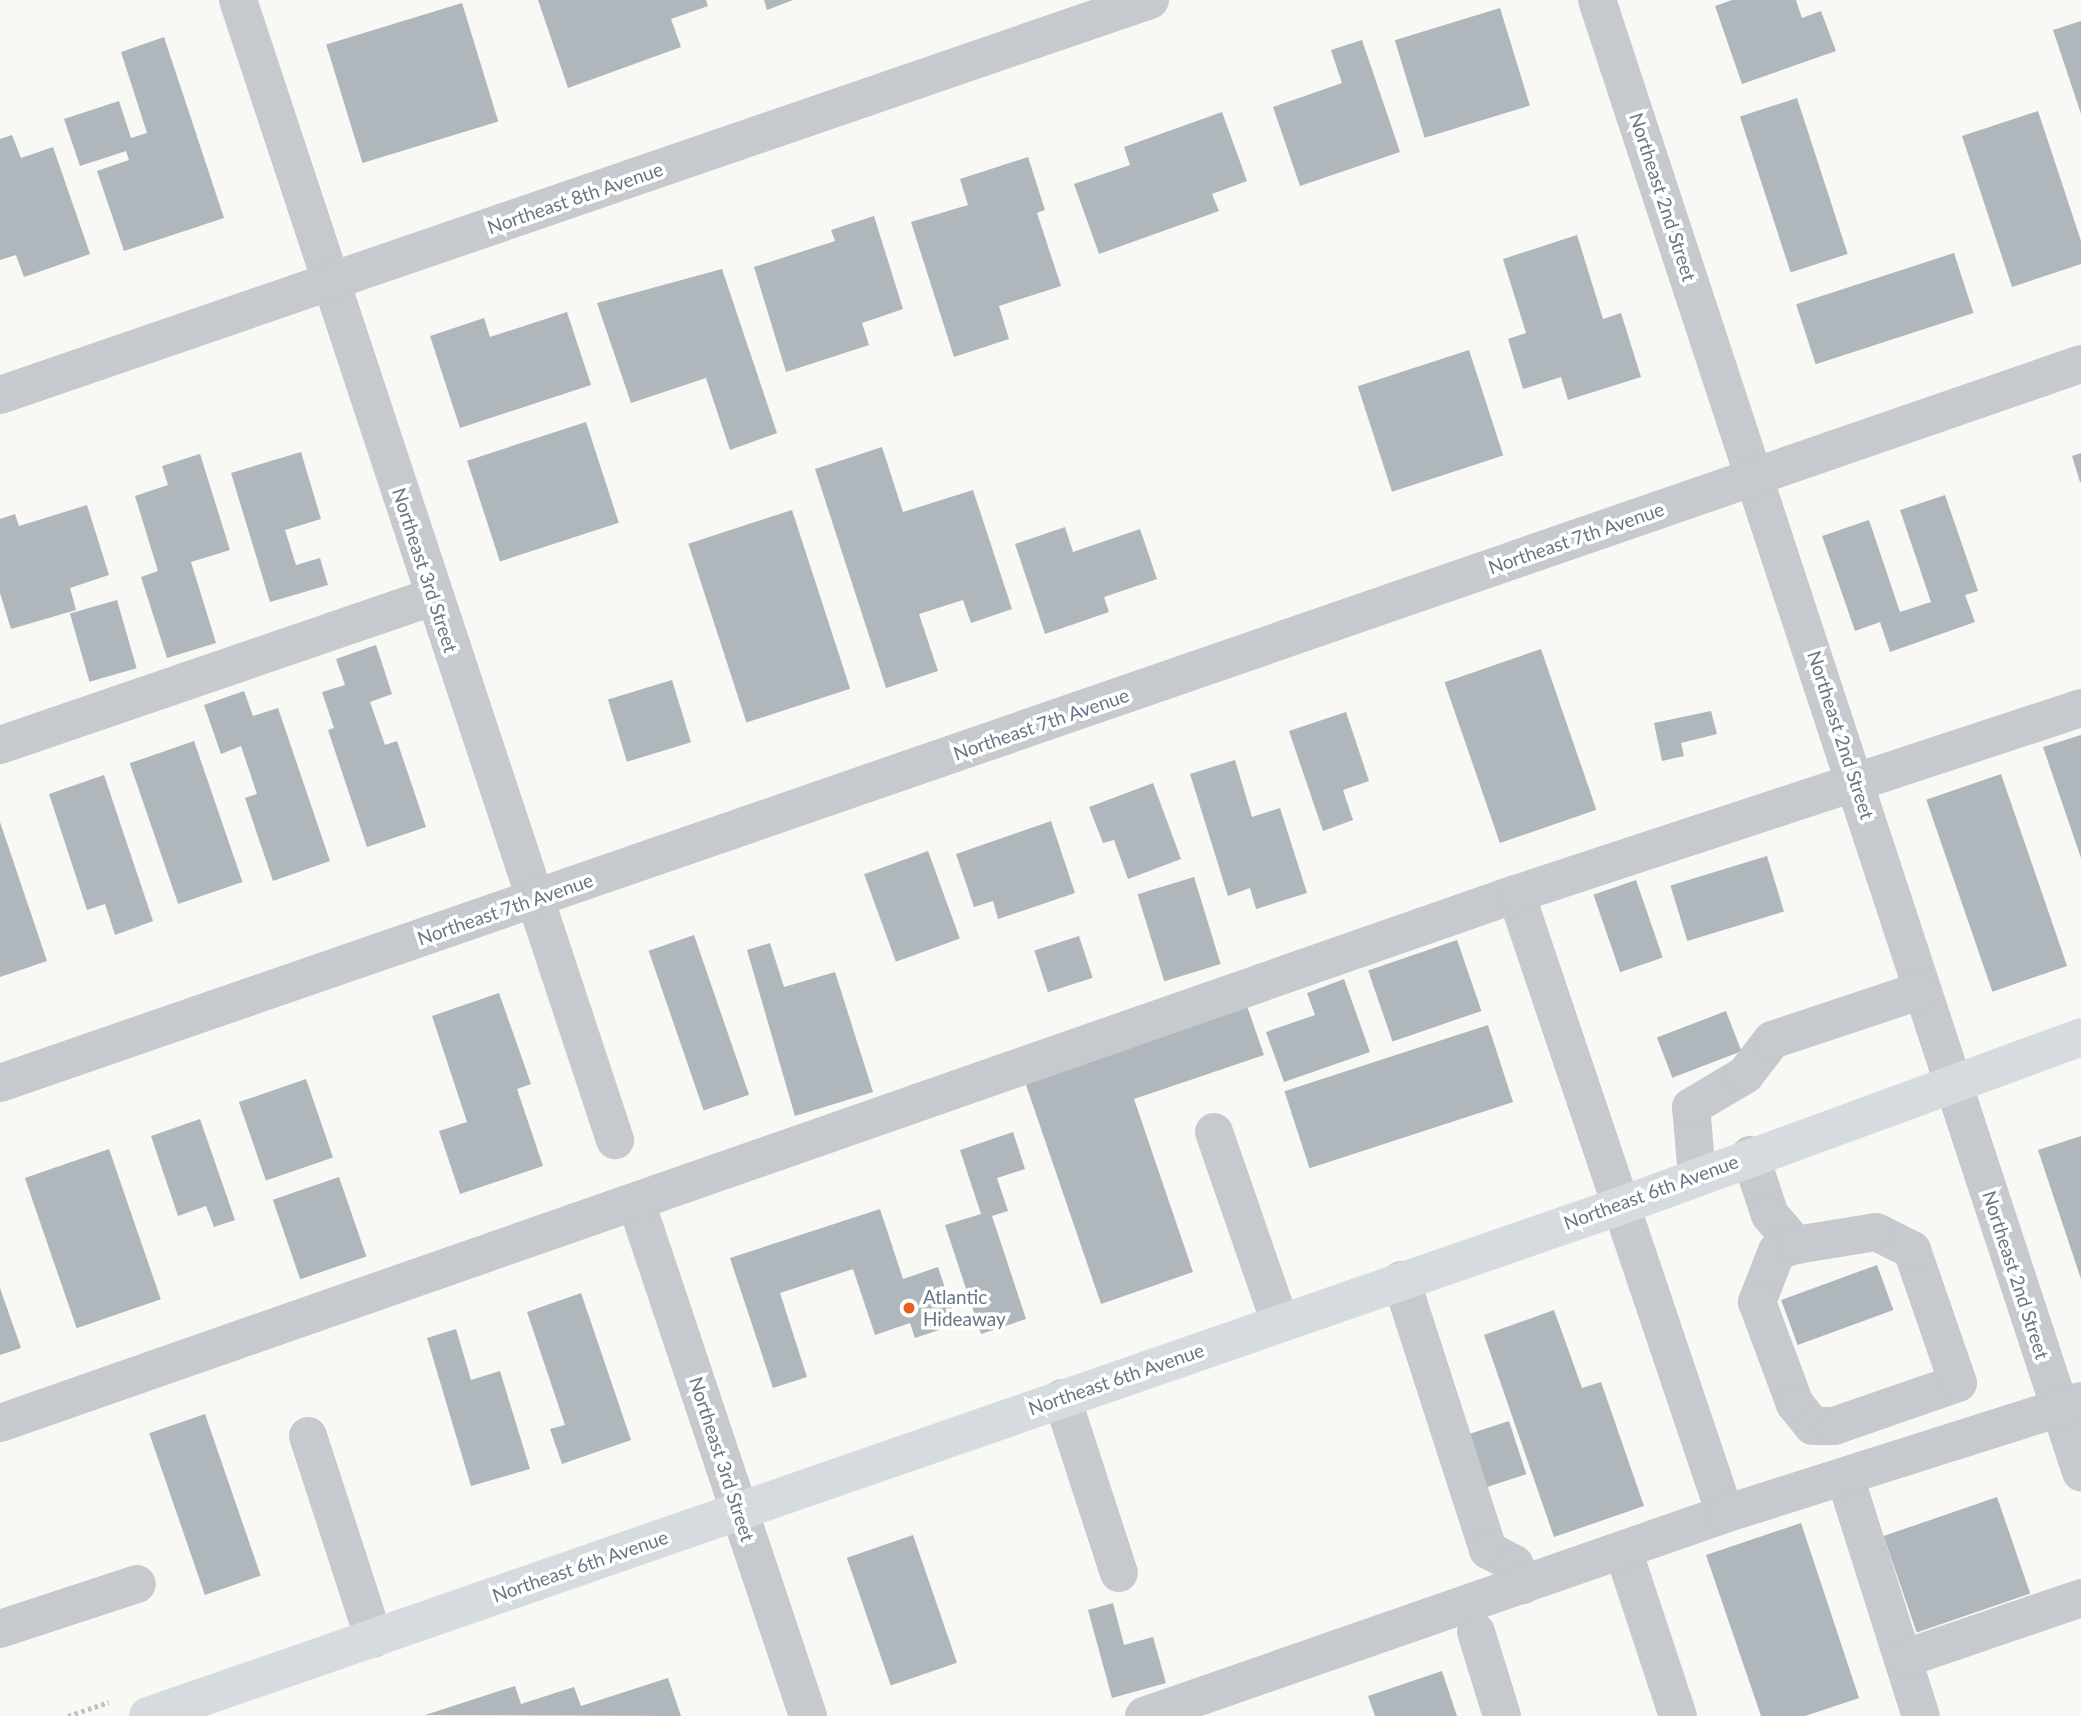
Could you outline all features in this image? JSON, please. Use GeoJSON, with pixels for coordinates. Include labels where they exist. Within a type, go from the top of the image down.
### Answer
{"type":"FeatureCollection","features":[{"type":"Feature","properties":{"kind":"main road","name":"Northeast 6th Avenue"},"geometry":{"type":"LineString","coordinates":[[148,1716],[1620,1206],[1750,1155],[2081,1037]]}},
{"type":"Feature","properties":{"kind":"street","name":"Northeast 3rd Street"},"geometry":{"type":"LineString","coordinates":[[239,0],[533,899],[615,1140]]}},
{"type":"Feature","properties":{"kind":"street","name":"Northeast 8th Avenue"},"geometry":{"type":"LineString","coordinates":[[0,396],[1150,0]]}},
{"type":"Feature","properties":{"kind":"street","name":"Northeast 2nd Street"},"geometry":{"type":"LineString","coordinates":[[1597,0],[1858,785],[1952,1082],[2070,1404],[2081,1472]]}},
{"type":"Feature","properties":{"kind":"street","name":"Northeast 7th Avenue"},"geometry":{"type":"LineString","coordinates":[[0,1083],[2081,364]]}},
{"type":"Feature","properties":{"kind":"street"},"geometry":{"type":"LineString","coordinates":[[0,745],[434,596]]}},
{"type":"Feature","properties":{"kind":"street"},"geometry":{"type":"LineString","coordinates":[[0,1423],[1516,894],[1858,785],[2081,708]]}},
{"type":"Feature","properties":{"kind":"street"},"geometry":{"type":"LineString","coordinates":[[1516,894],[1725,1514]]}},
{"type":"Feature","properties":{"kind":"street"},"geometry":{"type":"LineString","coordinates":[[1697,1175],[1690,1107],[1745,1075],[1772,1040],[1922,989]]}},
{"type":"Feature","properties":{"kind":"street"},"geometry":{"type":"LineString","coordinates":[[1213,1132],[1280,1323]]}},
{"type":"Feature","properties":{"kind":"street"},"geometry":{"type":"LineString","coordinates":[[1750,1155],[1770,1215],[1796,1245]]}},
{"type":"Feature","properties":{"kind":"street","name":"Northeast 3rd Street"},"geometry":{"type":"LineString","coordinates":[[636,1202],[808,1716]]}},
{"type":"Feature","properties":{"kind":"street"},"geometry":{"type":"LineString","coordinates":[[1876,1232],[1912,1250],[1958,1383],[1834,1426],[1813,1426],[1795,1404],[1758,1302],[1777,1251],[1796,1245],[1876,1232]]}},
{"type":"Feature","properties":{"kind":"street"},"geometry":{"type":"LineString","coordinates":[[1401,1280],[1488,1550],[1514,1564],[1524,1585]]}},
{"type":"Feature","properties":{"kind":"street"},"geometry":{"type":"LineString","coordinates":[[1062,1398],[1119,1573]]}},
{"type":"Feature","properties":{"kind":"street"},"geometry":{"type":"LineString","coordinates":[[1144,1716],[1725,1514],[2070,1404]]}},
{"type":"Feature","properties":{"kind":"street"},"geometry":{"type":"LineString","coordinates":[[308,1436],[374,1639]]}},
{"type":"Feature","properties":{"kind":"street"},"geometry":{"type":"LineString","coordinates":[[1845,1477],[1921,1716]]}},
{"type":"Feature","properties":{"kind":"street"},"geometry":{"type":"LineString","coordinates":[[1623,1550],[1678,1716]]}},
{"type":"Feature","properties":{"kind":"street"},"geometry":{"type":"LineString","coordinates":[[0,1629],[137,1584]]}},
{"type":"Feature","properties":{"kind":"street"},"geometry":{"type":"LineString","coordinates":[[1903,1659],[2081,1598]]}},
{"type":"Feature","properties":{"kind":"street"},"geometry":{"type":"LineString","coordinates":[[1476,1632],[1502,1716]]}},
{"type":"Feature","properties":{"kind":"building"},"geometry":{"type":"Polygon","coordinates":[[[538,0],[706,0],[708,6],[671,19],[681,47],[568,88],[538,0]]]}},
{"type":"Feature","properties":{"kind":"building"},"geometry":{"type":"Polygon","coordinates":[[[764,0],[793,0],[767,10],[764,0]]]}},
{"type":"Feature","properties":{"kind":"building"},"geometry":{"type":"Polygon","coordinates":[[[1732,0],[1796,0],[1802,18],[1821,11],[1836,51],[1742,84],[1715,6],[1732,0]]]}},
{"type":"Feature","properties":{"kind":"building"},"geometry":{"type":"Polygon","coordinates":[[[462,3],[498,122],[362,163],[326,45],[462,3]]]}},
{"type":"Feature","properties":{"kind":"building"},"geometry":{"type":"Polygon","coordinates":[[[1500,8],[1530,106],[1425,138],[1395,40],[1500,8]]]}},
{"type":"Feature","properties":{"kind":"building"},"geometry":{"type":"Polygon","coordinates":[[[2081,21],[2081,114],[2053,30],[2081,21]]]}},
{"type":"Feature","properties":{"kind":"building"},"geometry":{"type":"Polygon","coordinates":[[[164,37],[224,218],[124,251],[97,171],[129,160],[126,151],[80,166],[64,119],[119,101],[131,138],[147,133],[121,52],[164,37]]]}},
{"type":"Feature","properties":{"kind":"building"},"geometry":{"type":"Polygon","coordinates":[[[1362,40],[1400,152],[1300,186],[1273,107],[1342,83],[1331,50],[1362,40]]]}},
{"type":"Feature","properties":{"kind":"building"},"geometry":{"type":"Polygon","coordinates":[[[1797,98],[1848,254],[1791,273],[1740,117],[1797,98]]]}},
{"type":"Feature","properties":{"kind":"building"},"geometry":{"type":"Polygon","coordinates":[[[2038,111],[2081,241],[2081,264],[2012,287],[1962,136],[2038,111]]]}},
{"type":"Feature","properties":{"kind":"building"},"geometry":{"type":"Polygon","coordinates":[[[1222,112],[1247,181],[1212,194],[1219,211],[1099,254],[1074,184],[1130,165],[1124,147],[1222,112]]]}},
{"type":"Feature","properties":{"kind":"building"},"geometry":{"type":"Polygon","coordinates":[[[12,135],[21,158],[53,147],[90,254],[24,277],[16,255],[0,260],[0,139],[12,135]]]}},
{"type":"Feature","properties":{"kind":"building"},"geometry":{"type":"Polygon","coordinates":[[[1028,157],[1045,210],[1037,213],[1061,286],[999,306],[1009,339],[954,357],[911,222],[968,205],[960,179],[1028,157]]]}},
{"type":"Feature","properties":{"kind":"building"},"geometry":{"type":"Polygon","coordinates":[[[874,216],[903,309],[862,323],[869,345],[786,372],[754,267],[835,241],[831,230],[874,216]]]}},
{"type":"Feature","properties":{"kind":"building"},"geometry":{"type":"Polygon","coordinates":[[[1577,235],[1603,319],[1621,313],[1641,377],[1568,400],[1561,377],[1523,389],[1508,339],[1526,333],[1503,259],[1577,235]]]}},
{"type":"Feature","properties":{"kind":"building"},"geometry":{"type":"Polygon","coordinates":[[[1954,253],[1973,313],[1816,364],[1796,304],[1954,253]]]}},
{"type":"Feature","properties":{"kind":"building"},"geometry":{"type":"Polygon","coordinates":[[[722,269],[777,433],[730,450],[706,378],[631,403],[597,303],[722,269]]]}},
{"type":"Feature","properties":{"kind":"building"},"geometry":{"type":"Polygon","coordinates":[[[567,312],[591,385],[460,428],[430,336],[484,318],[490,337],[567,312]]]}},
{"type":"Feature","properties":{"kind":"building"},"geometry":{"type":"Polygon","coordinates":[[[1469,350],[1503,456],[1392,492],[1358,386],[1469,350]]]}},
{"type":"Feature","properties":{"kind":"building"},"geometry":{"type":"Polygon","coordinates":[[[586,422],[619,523],[500,561],[467,461],[586,422]]]}},
{"type":"Feature","properties":{"kind":"building"},"geometry":{"type":"Polygon","coordinates":[[[882,447],[903,512],[973,490],[1012,609],[971,623],[963,600],[919,614],[938,671],[886,688],[815,469],[882,447]]]}},
{"type":"Feature","properties":{"kind":"building"},"geometry":{"type":"Polygon","coordinates":[[[301,452],[321,519],[285,530],[296,565],[320,558],[328,585],[270,602],[231,473],[301,452]]]}},
{"type":"Feature","properties":{"kind":"building"},"geometry":{"type":"Polygon","coordinates":[[[2081,453],[2081,482],[2080,482],[2072,456],[2081,453]]]}},
{"type":"Feature","properties":{"kind":"building"},"geometry":{"type":"Polygon","coordinates":[[[200,454],[230,550],[191,562],[216,643],[167,658],[141,577],[158,571],[135,496],[168,485],[162,466],[200,454]]]}},
{"type":"Feature","properties":{"kind":"building"},"geometry":{"type":"Polygon","coordinates":[[[1945,495],[1978,591],[1965,595],[1975,622],[1890,652],[1880,622],[1855,631],[1822,536],[1869,520],[1900,612],[1931,602],[1900,510],[1945,495]]]}},
{"type":"Feature","properties":{"kind":"building"},"geometry":{"type":"Polygon","coordinates":[[[87,505],[109,575],[70,588],[76,610],[11,629],[0,593],[0,519],[15,514],[19,526],[87,505]]]}},
{"type":"Feature","properties":{"kind":"building"},"geometry":{"type":"Polygon","coordinates":[[[792,510],[850,689],[746,722],[688,544],[792,510]]]}},
{"type":"Feature","properties":{"kind":"building"},"geometry":{"type":"Polygon","coordinates":[[[1065,527],[1073,552],[1140,529],[1157,579],[1104,597],[1109,612],[1045,634],[1015,544],[1065,527]]]}},
{"type":"Feature","properties":{"kind":"building"},"geometry":{"type":"Polygon","coordinates":[[[117,600],[137,668],[89,682],[70,614],[117,600]]]}},
{"type":"Feature","properties":{"kind":"building"},"geometry":{"type":"Polygon","coordinates":[[[376,645],[392,694],[370,702],[385,745],[397,741],[426,827],[367,847],[328,730],[334,728],[322,692],[345,685],[336,659],[376,645]]]}},
{"type":"Feature","properties":{"kind":"building"},"geometry":{"type":"Polygon","coordinates":[[[1541,649],[1596,810],[1500,843],[1445,682],[1541,649]]]}},
{"type":"Feature","properties":{"kind":"building"},"geometry":{"type":"Polygon","coordinates":[[[672,680],[691,742],[627,762],[608,700],[672,680]]]}},
{"type":"Feature","properties":{"kind":"building"},"geometry":{"type":"Polygon","coordinates":[[[244,691],[253,716],[278,708],[330,861],[273,881],[245,798],[257,794],[241,746],[221,754],[204,705],[244,691]]]}},
{"type":"Feature","properties":{"kind":"building"},"geometry":{"type":"Polygon","coordinates":[[[1711,711],[1717,734],[1681,743],[1684,756],[1662,761],[1654,723],[1711,711]]]}},
{"type":"Feature","properties":{"kind":"building"},"geometry":{"type":"Polygon","coordinates":[[[1346,712],[1369,781],[1343,790],[1353,820],[1323,831],[1289,731],[1346,712]]]}},
{"type":"Feature","properties":{"kind":"building"},"geometry":{"type":"Polygon","coordinates":[[[2081,735],[2081,858],[2043,747],[2081,735]]]}},
{"type":"Feature","properties":{"kind":"building"},"geometry":{"type":"Polygon","coordinates":[[[194,741],[243,882],[178,904],[130,763],[194,741]]]}},
{"type":"Feature","properties":{"kind":"building"},"geometry":{"type":"Polygon","coordinates":[[[1235,760],[1252,817],[1280,808],[1307,893],[1256,909],[1250,888],[1228,896],[1190,774],[1235,760]]]}},
{"type":"Feature","properties":{"kind":"building"},"geometry":{"type":"Polygon","coordinates":[[[2001,774],[2067,966],[1992,992],[1926,800],[2001,774]]]}},
{"type":"Feature","properties":{"kind":"building"},"geometry":{"type":"Polygon","coordinates":[[[104,775],[153,921],[115,935],[105,904],[87,910],[49,794],[104,775]]]}},
{"type":"Feature","properties":{"kind":"building"},"geometry":{"type":"Polygon","coordinates":[[[1153,783],[1181,859],[1128,879],[1114,840],[1103,843],[1089,807],[1153,783]]]}},
{"type":"Feature","properties":{"kind":"building"},"geometry":{"type":"Polygon","coordinates":[[[1051,821],[1075,893],[998,919],[993,901],[974,907],[956,854],[1051,821]]]}},
{"type":"Feature","properties":{"kind":"building"},"geometry":{"type":"Polygon","coordinates":[[[0,822],[47,961],[0,977],[0,822]]]}},
{"type":"Feature","properties":{"kind":"building"},"geometry":{"type":"Polygon","coordinates":[[[928,851],[960,938],[896,962],[864,874],[928,851]]]}},
{"type":"Feature","properties":{"kind":"building"},"geometry":{"type":"Polygon","coordinates":[[[1767,856],[1784,911],[1687,941],[1670,886],[1767,856]]]}},
{"type":"Feature","properties":{"kind":"building"},"geometry":{"type":"Polygon","coordinates":[[[1194,877],[1221,964],[1164,981],[1138,894],[1194,877]]]}},
{"type":"Feature","properties":{"kind":"building"},"geometry":{"type":"Polygon","coordinates":[[[1636,880],[1663,958],[1620,972],[1593,895],[1636,880]]]}},
{"type":"Feature","properties":{"kind":"building"},"geometry":{"type":"Polygon","coordinates":[[[694,935],[749,1095],[704,1110],[649,951],[694,935]]]}},
{"type":"Feature","properties":{"kind":"building"},"geometry":{"type":"Polygon","coordinates":[[[1079,936],[1093,978],[1048,992],[1034,951],[1079,936]]]}},
{"type":"Feature","properties":{"kind":"building"},"geometry":{"type":"Polygon","coordinates":[[[1457,940],[1481,1011],[1393,1042],[1368,971],[1457,940]]]}},
{"type":"Feature","properties":{"kind":"building"},"geometry":{"type":"Polygon","coordinates":[[[770,943],[784,987],[835,972],[873,1092],[795,1116],[747,950],[770,943]]]}},
{"type":"Feature","properties":{"kind":"building"},"geometry":{"type":"Polygon","coordinates":[[[1344,979],[1370,1052],[1284,1082],[1266,1032],[1315,1015],[1307,993],[1344,979]]]}},
{"type":"Feature","properties":{"kind":"building"},"geometry":{"type":"Polygon","coordinates":[[[499,993],[531,1084],[517,1089],[543,1166],[460,1194],[439,1131],[467,1122],[432,1016],[499,993]]]}},
{"type":"Feature","properties":{"kind":"building"},"geometry":{"type":"Polygon","coordinates":[[[1247,1006],[1264,1055],[1134,1099],[1193,1272],[1101,1304],[1025,1082],[1247,1006]]]}},
{"type":"Feature","properties":{"kind":"building"},"geometry":{"type":"Polygon","coordinates":[[[1726,1011],[1741,1051],[1672,1078],[1657,1038],[1726,1011]]]}},
{"type":"Feature","properties":{"kind":"building"},"geometry":{"type":"Polygon","coordinates":[[[1488,1025],[1513,1102],[1310,1168],[1284,1091],[1488,1025]]]}},
{"type":"Feature","properties":{"kind":"building"},"geometry":{"type":"Polygon","coordinates":[[[306,1079],[333,1157],[266,1181],[239,1102],[306,1079]]]}},
{"type":"Feature","properties":{"kind":"building"},"geometry":{"type":"Polygon","coordinates":[[[200,1119],[235,1220],[214,1227],[206,1206],[178,1216],[151,1136],[200,1119]]]}},
{"type":"Feature","properties":{"kind":"building"},"geometry":{"type":"Polygon","coordinates":[[[1013,1132],[1025,1169],[997,1178],[1008,1211],[992,1216],[1026,1319],[981,1334],[945,1225],[981,1214],[960,1150],[1013,1132]]]}},
{"type":"Feature","properties":{"kind":"building"},"geometry":{"type":"Polygon","coordinates":[[[2081,1136],[2081,1279],[2038,1150],[2081,1136]]]}},
{"type":"Feature","properties":{"kind":"building"},"geometry":{"type":"Polygon","coordinates":[[[109,1149],[161,1299],[77,1328],[25,1178],[109,1149]]]}},
{"type":"Feature","properties":{"kind":"building"},"geometry":{"type":"Polygon","coordinates":[[[339,1177],[366,1256],[300,1279],[273,1200],[339,1177]]]}},
{"type":"Feature","properties":{"kind":"building","name":"Atlantic Hideaway"},"geometry":{"type":"Polygon","coordinates":[[[880,1209],[903,1279],[938,1267],[957,1324],[915,1338],[910,1323],[875,1335],[853,1269],[780,1293],[807,1377],[773,1388],[730,1258],[880,1209]]]}},
{"type":"Feature","properties":{"kind":"building"},"geometry":{"type":"Polygon","coordinates":[[[1877,1265],[1893,1310],[1798,1345],[1781,1300],[1877,1265]]]}},
{"type":"Feature","properties":{"kind":"building"},"geometry":{"type":"Polygon","coordinates":[[[0,1288],[21,1348],[0,1355],[0,1288]]]}},
{"type":"Feature","properties":{"kind":"building"},"geometry":{"type":"Polygon","coordinates":[[[581,1293],[631,1440],[562,1464],[550,1429],[565,1425],[527,1312],[581,1293]]]}},
{"type":"Feature","properties":{"kind":"building"},"geometry":{"type":"Polygon","coordinates":[[[1554,1310],[1582,1388],[1601,1382],[1644,1506],[1554,1537],[1484,1335],[1554,1310]]]}},
{"type":"Feature","properties":{"kind":"building"},"geometry":{"type":"Polygon","coordinates":[[[456,1329],[471,1380],[500,1371],[530,1469],[471,1486],[427,1338],[456,1329]]]}},
{"type":"Feature","properties":{"kind":"building"},"geometry":{"type":"Polygon","coordinates":[[[205,1414],[261,1576],[205,1595],[149,1433],[205,1414]]]}},
{"type":"Feature","properties":{"kind":"building"},"geometry":{"type":"Polygon","coordinates":[[[1509,1421],[1526,1474],[1475,1491],[1458,1438],[1509,1421]]]}},
{"type":"Feature","properties":{"kind":"building"},"geometry":{"type":"Polygon","coordinates":[[[1997,1497],[2030,1593],[1917,1633],[1884,1536],[1997,1497]]]}},
{"type":"Feature","properties":{"kind":"building"},"geometry":{"type":"Polygon","coordinates":[[[1801,1523],[1859,1698],[1805,1716],[1761,1716],[1706,1555],[1801,1523]]]}},
{"type":"Feature","properties":{"kind":"building"},"geometry":{"type":"Polygon","coordinates":[[[913,1535],[957,1663],[891,1685],[847,1558],[913,1535]]]}},
{"type":"Feature","properties":{"kind":"building"},"geometry":{"type":"Polygon","coordinates":[[[1113,1603],[1124,1645],[1153,1637],[1166,1683],[1112,1698],[1088,1610],[1113,1603]]]}},
{"type":"Feature","properties":{"kind":"building"},"geometry":{"type":"Polygon","coordinates":[[[1442,1671],[1457,1716],[1375,1716],[1368,1696],[1442,1671]]]}},
{"type":"Feature","properties":{"kind":"building"},"geometry":{"type":"Polygon","coordinates":[[[668,1678],[681,1716],[425,1715],[515,1686],[521,1704],[574,1687],[581,1706],[668,1678]]]}},
{"type":"Feature","properties":{"kind":"place","name":"Atlantic Hideaway"},"geometry":{"type":"Point","coordinates":[909,1308]}}]}
